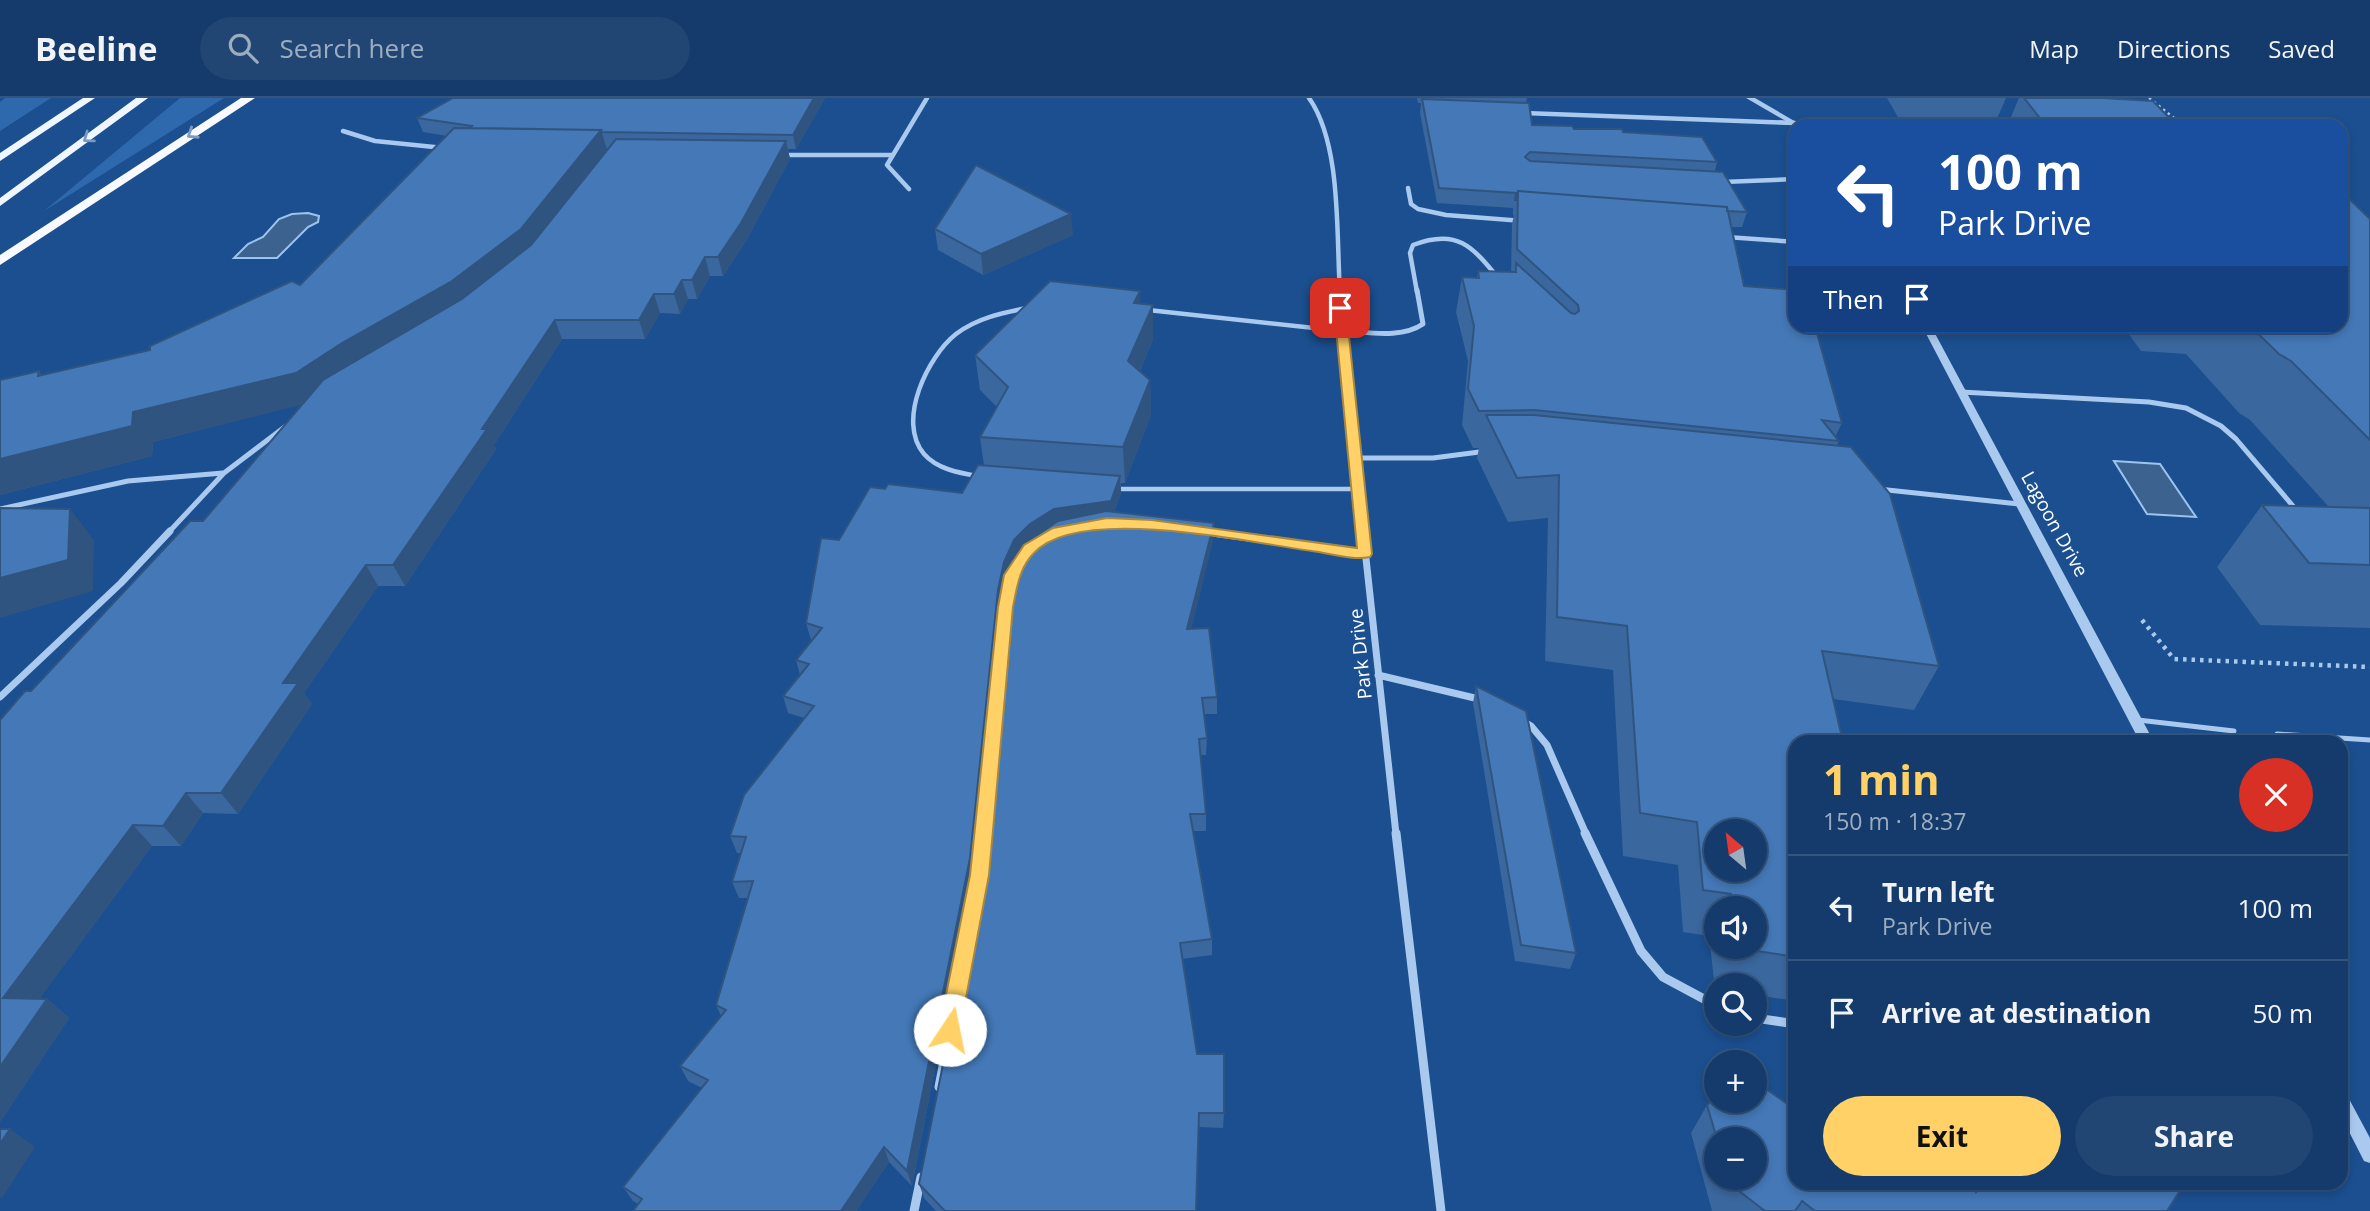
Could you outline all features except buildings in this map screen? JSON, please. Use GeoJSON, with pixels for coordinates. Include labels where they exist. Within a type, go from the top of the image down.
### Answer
{"type":"FeatureCollection","features":[{"type":"Feature","properties":{"kind":"highway"},"geometry":{"type":"LineString","coordinates":[[0,261],[249,98]]}},
{"type":"Feature","properties":{"kind":"main road"},"geometry":{"type":"LineString","coordinates":[[0,158],[90,98]]}},
{"type":"Feature","properties":{"kind":"main road"},"geometry":{"type":"LineString","coordinates":[[0,203],[143,98]]}},
{"type":"Feature","properties":{"kind":"street"},"geometry":{"type":"LineString","coordinates":[[909,189],[887,165],[927,98]]}},
{"type":"Feature","properties":{"kind":"street","name":"Park Drive"},"geometry":{"type":"LineString","coordinates":[[1309,98],[1327,132],[1342,331],[1365,554],[1441,1211]]}},
{"type":"Feature","properties":{"kind":"street"},"geometry":{"type":"LineString","coordinates":[[1750,98],[1788,120]]}},
{"type":"Feature","properties":{"kind":"street"},"geometry":{"type":"LineString","coordinates":[[1522,113],[1788,125]]}},
{"type":"Feature","properties":{"kind":"street"},"geometry":{"type":"LineString","coordinates":[[343,131],[375,141],[454,149]]}},
{"type":"Feature","properties":{"kind":"street"},"geometry":{"type":"LineString","coordinates":[[768,155],[893,155]]}},
{"type":"Feature","properties":{"kind":"street"},"geometry":{"type":"LineString","coordinates":[[1717,181],[1788,179]]}},
{"type":"Feature","properties":{"kind":"street"},"geometry":{"type":"LineString","coordinates":[[1408,188],[1408,201],[1412,206],[1429,213],[1524,221]]}},
{"type":"Feature","properties":{"kind":"street"},"geometry":{"type":"LineString","coordinates":[[1714,236],[1788,241]]}},
{"type":"Feature","properties":{"kind":"street"},"geometry":{"type":"LineString","coordinates":[[1342,331],[1394,332],[1418,329],[1423,324],[1410,253],[1413,245],[1422,240],[1448,237],[1463,240],[1501,281]]}},
{"type":"Feature","properties":{"kind":"street","name":"Lagoon Drive"},"geometry":{"type":"LineString","coordinates":[[1930,333],[2143,735]]}},
{"type":"Feature","properties":{"kind":"street"},"geometry":{"type":"LineString","coordinates":[[1961,392],[2149,402],[2186,408],[2221,426],[2236,439],[2305,520]]}},
{"type":"Feature","properties":{"kind":"street"},"geometry":{"type":"LineString","coordinates":[[0,697],[139,565],[224,472],[291,423]]}},
{"type":"Feature","properties":{"kind":"street"},"geometry":{"type":"LineString","coordinates":[[1355,458],[1433,458],[1502,451]]}},
{"type":"Feature","properties":{"kind":"street"},"geometry":{"type":"LineString","coordinates":[[0,509],[128,481],[224,472]]}},
{"type":"Feature","properties":{"kind":"street"},"geometry":{"type":"LineString","coordinates":[[1865,487],[2019,504]]}},
{"type":"Feature","properties":{"kind":"street"},"geometry":{"type":"LineString","coordinates":[[1192,530],[1365,554]]}},
{"type":"Feature","properties":{"kind":"street"},"geometry":{"type":"LineString","coordinates":[[938,1090],[979,875],[1006,607],[1012,575],[1023,557]]}},
{"type":"Feature","properties":{"kind":"street"},"geometry":{"type":"LineString","coordinates":[[1378,675],[1470,695],[1492,704]]}},
{"type":"Feature","properties":{"kind":"street"},"geometry":{"type":"LineString","coordinates":[[1513,715],[1531,726],[1547,745],[1560,780],[1641,951],[1663,977],[1704,999]]}},
{"type":"Feature","properties":{"kind":"street"},"geometry":{"type":"LineString","coordinates":[[1767,1020],[1788,1023]]}},
{"type":"Feature","properties":{"kind":"street"},"geometry":{"type":"LineString","coordinates":[[2348,1113],[2370,1155]]}},
{"type":"Feature","properties":{"kind":"street"},"geometry":{"type":"LineString","coordinates":[[914,1211],[922,1171]]}},
{"type":"Feature","properties":{"kind":"lane"},"geometry":{"type":"LineString","coordinates":[[987,477],[940,466],[925,457],[915,442],[911,419],[923,374],[948,341],[970,324],[998,313],[1033,306]]}},
{"type":"Feature","properties":{"kind":"lane"},"geometry":{"type":"LineString","coordinates":[[1147,310],[1342,331]]}},
{"type":"Feature","properties":{"kind":"lane"},"geometry":{"type":"LineString","coordinates":[[1108,489],[1359,489]]}},
{"type":"Feature","properties":{"kind":"lane"},"geometry":{"type":"LineString","coordinates":[[2135,720],[2234,731]]}},
{"type":"Feature","properties":{"kind":"lane"},"geometry":{"type":"LineString","coordinates":[[2277,734],[2292,735]]}},
{"type":"Feature","properties":{"kind":"lane"},"geometry":{"type":"LineString","coordinates":[[2348,739],[2370,740]]}},
{"type":"Feature","properties":{"kind":"path"},"geometry":{"type":"LineString","coordinates":[[2149,98],[2175,119]]}},
{"type":"Feature","properties":{"kind":"path"},"geometry":{"type":"LineString","coordinates":[[2142,620],[2174,659],[2370,667]]}},
{"type":"Feature","properties":{"kind":"shaded area"},"geometry":{"type":"Polygon","coordinates":[[[5,98],[51,98],[0,131],[0,102],[5,98]]]}},
{"type":"Feature","properties":{"kind":"shaded area"},"geometry":{"type":"Polygon","coordinates":[[[180,98],[224,98],[44,211],[180,98]]]}},
{"type":"Feature","properties":{"kind":"shaded area"},"geometry":{"type":"Polygon","coordinates":[[[308,213],[319,216],[318,222],[308,227],[277,258],[234,258],[248,244],[263,237],[279,219],[292,214],[308,213]]]}},
{"type":"Feature","properties":{"kind":"shaded area"},"geometry":{"type":"Polygon","coordinates":[[[2114,461],[2160,464],[2196,517],[2147,514],[2114,461]]]}},
{"type":"Feature","properties":{"kind":"route"},"geometry":{"type":"LineString","coordinates":[[950,1030],[979,875],[1006,607],[1012,575],[1029,548],[1058,531],[1107,522],[1152,525],[1365,554],[1340,308]]}}]}
